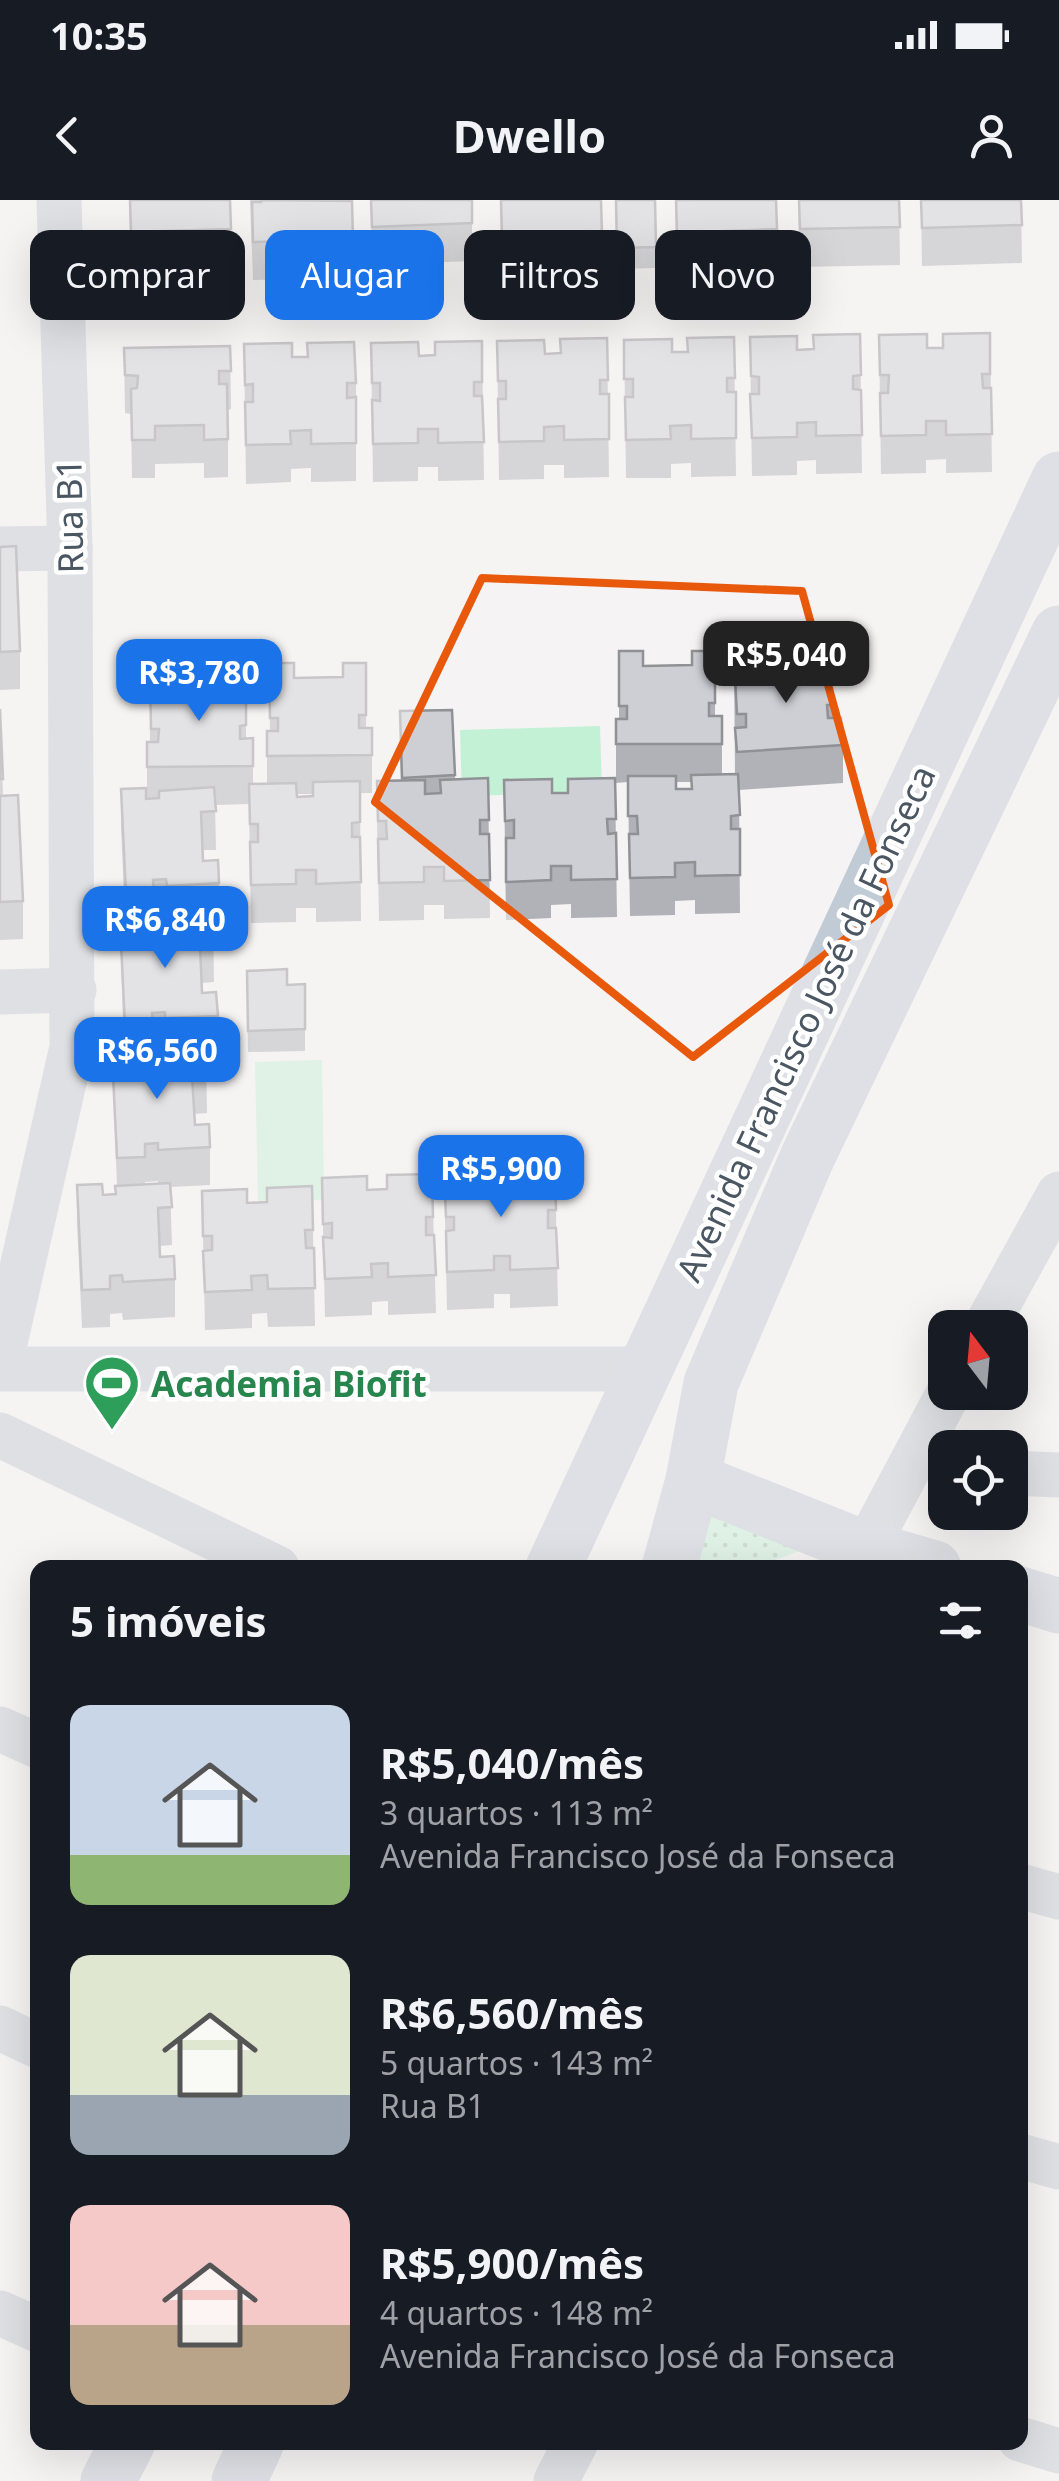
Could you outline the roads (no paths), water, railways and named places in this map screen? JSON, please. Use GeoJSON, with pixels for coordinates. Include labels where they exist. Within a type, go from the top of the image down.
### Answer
{"type":"FeatureCollection","features":[{"type":"Feature","properties":{"kind":"main road","name":"Avenida Francisco José da Fonseca"},"geometry":{"type":"LineString","coordinates":[[557,1560],[1059,479]]}},
{"type":"Feature","properties":{"kind":"main road","name":"Avenida Francisco José da Fonseca"},"geometry":{"type":"LineString","coordinates":[[671,1560],[693,1480],[711,1382],[800,1175],[1059,633]]}},
{"type":"Feature","properties":{"kind":"main road"},"geometry":{"type":"LineString","coordinates":[[693,1480],[908,1560]]}},
{"type":"Feature","properties":{"kind":"main road"},"geometry":{"type":"LineString","coordinates":[[822,1560],[863,1546]]}},
{"type":"Feature","properties":{"kind":"main road"},"geometry":{"type":"LineString","coordinates":[[1028,1596],[1059,1606]]}},
{"type":"Feature","properties":{"kind":"main road"},"geometry":{"type":"LineString","coordinates":[[108,2481],[124,2450]]}},
{"type":"Feature","properties":{"kind":"street","name":"Rua B1"},"geometry":{"type":"LineString","coordinates":[[0,1367],[72,1047],[70,548],[59,200]]}},
{"type":"Feature","properties":{"kind":"street"},"geometry":{"type":"LineString","coordinates":[[0,549],[70,548]]}},
{"type":"Feature","properties":{"kind":"street"},"geometry":{"type":"LineString","coordinates":[[0,992],[74,990]]}},
{"type":"Feature","properties":{"kind":"street"},"geometry":{"type":"LineString","coordinates":[[995,1310],[1059,1194]]}},
{"type":"Feature","properties":{"kind":"street"},"geometry":{"type":"LineString","coordinates":[[0,1367],[644,1368]]}},
{"type":"Feature","properties":{"kind":"street"},"geometry":{"type":"LineString","coordinates":[[863,1546],[926,1468],[944,1410]]}},
{"type":"Feature","properties":{"kind":"street"},"geometry":{"type":"LineString","coordinates":[[0,1435],[260,1560]]}},
{"type":"Feature","properties":{"kind":"street"},"geometry":{"type":"LineString","coordinates":[[1028,1473],[1059,1475]]}},
{"type":"Feature","properties":{"kind":"street"},"geometry":{"type":"LineString","coordinates":[[0,1729],[30,1742]]}},
{"type":"Feature","properties":{"kind":"street"},"geometry":{"type":"LineString","coordinates":[[1028,1888],[1059,1898]]}},
{"type":"Feature","properties":{"kind":"street"},"geometry":{"type":"LineString","coordinates":[[0,2028],[30,2042]]}},
{"type":"Feature","properties":{"kind":"street"},"geometry":{"type":"LineString","coordinates":[[1028,2158],[1059,2167]]}},
{"type":"Feature","properties":{"kind":"street"},"geometry":{"type":"LineString","coordinates":[[0,2313],[30,2326]]}},
{"type":"Feature","properties":{"kind":"street"},"geometry":{"type":"LineString","coordinates":[[1028,2441],[1059,2451]]}},
{"type":"Feature","properties":{"kind":"street"},"geometry":{"type":"LineString","coordinates":[[556,2481],[572,2450]]}},
{"type":"Feature","properties":{"kind":"place","name":"Academia Biofit"},"geometry":{"type":"Point","coordinates":[112,1432]}}]}
